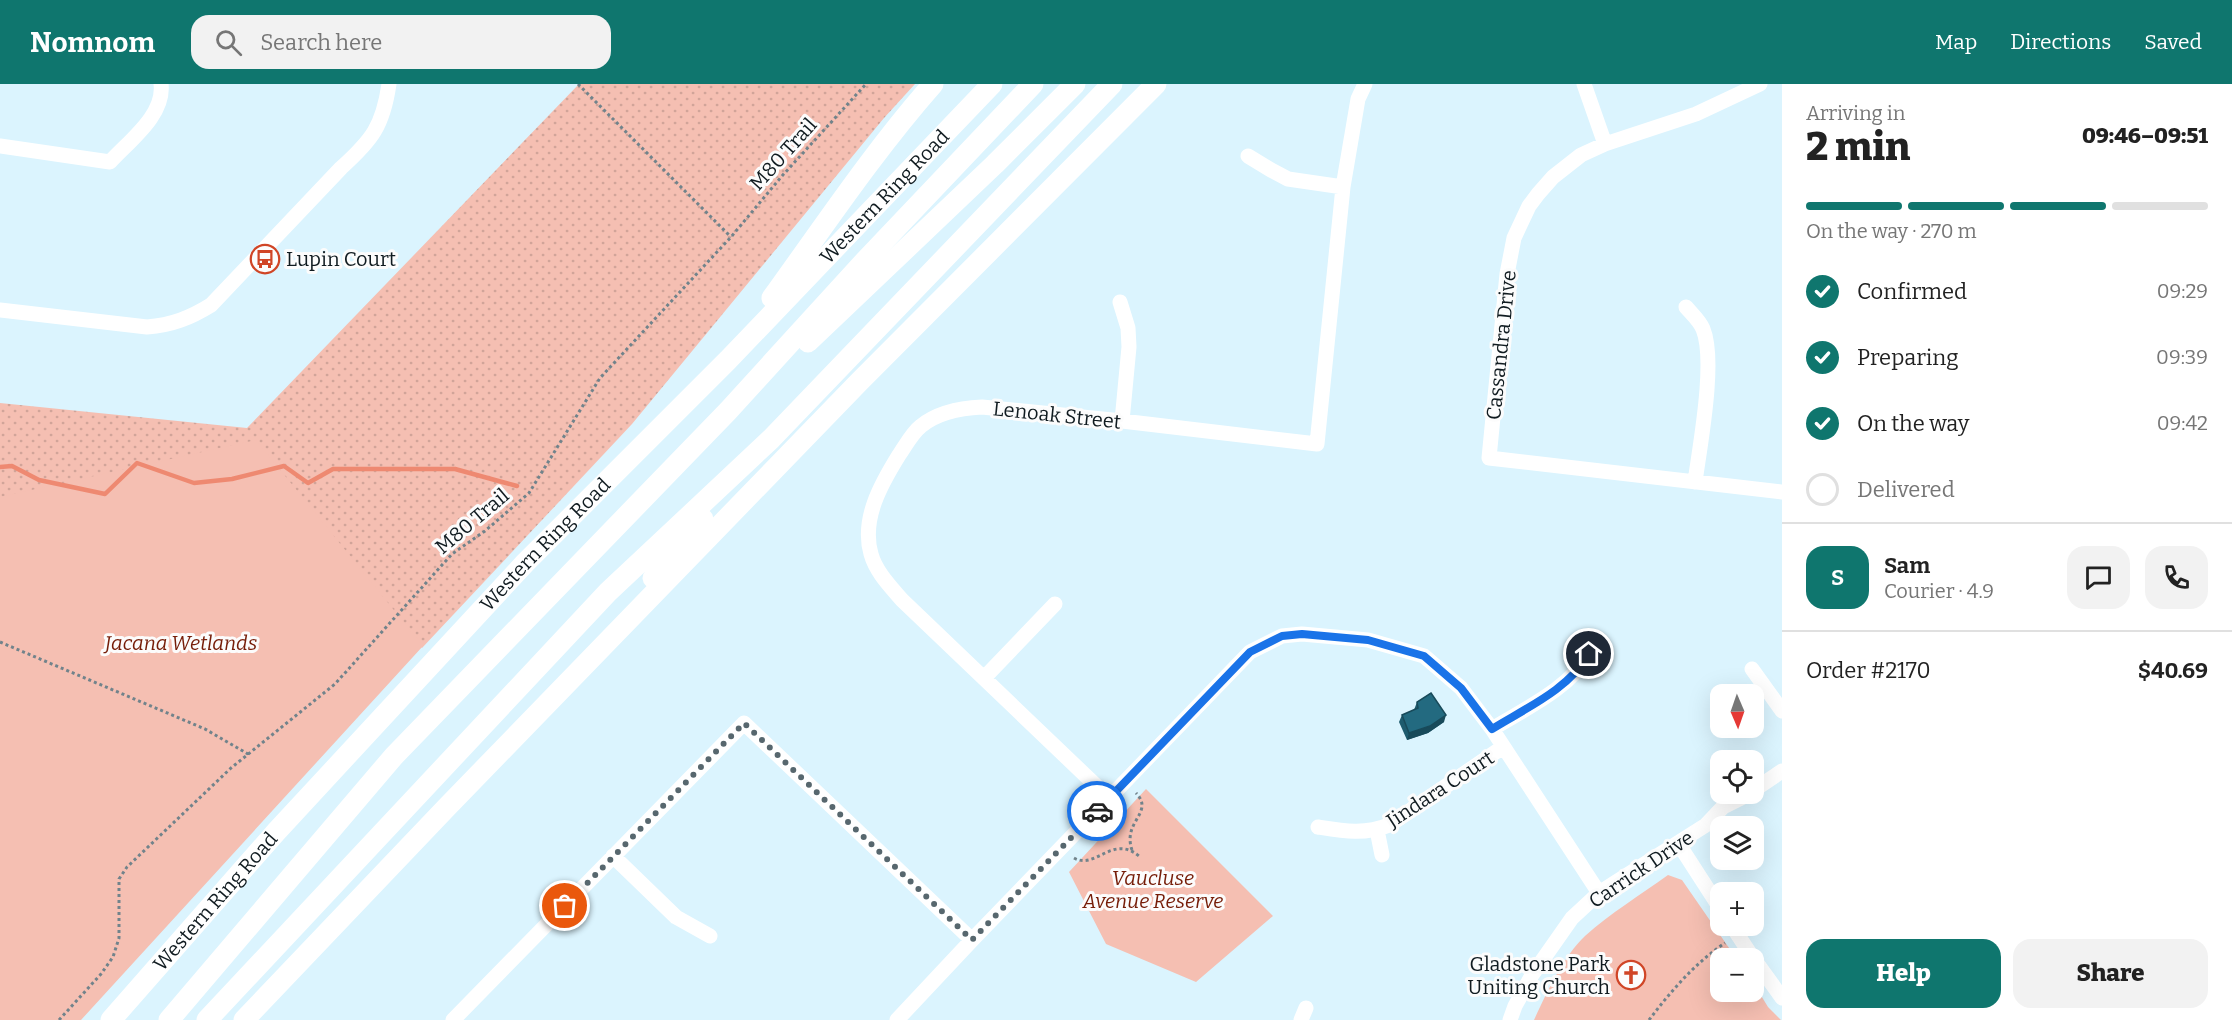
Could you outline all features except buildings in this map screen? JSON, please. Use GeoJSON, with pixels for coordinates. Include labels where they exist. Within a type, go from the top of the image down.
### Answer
{"type":"FeatureCollection","features":[{"type":"Feature","properties":{"kind":"highway"},"geometry":{"type":"LineString","coordinates":[[728,360],[909,111],[933,84]]}},
{"type":"Feature","properties":{"kind":"highway","name":"Western Ring Road"},"geometry":{"type":"LineString","coordinates":[[111,1020],[276,832],[525,563],[728,360],[992,84]]}},
{"type":"Feature","properties":{"kind":"highway","name":"Western Ring Road"},"geometry":{"type":"LineString","coordinates":[[169,1020],[394,756],[728,411],[862,264],[1033,84]]}},
{"type":"Feature","properties":{"kind":"highway"},"geometry":{"type":"LineString","coordinates":[[728,411],[796,353],[995,164],[1075,84]]}},
{"type":"Feature","properties":{"kind":"highway"},"geometry":{"type":"LineString","coordinates":[[207,1020],[608,592],[771,439],[1112,84]]}},
{"type":"Feature","properties":{"kind":"highway"},"geometry":{"type":"LineString","coordinates":[[244,1020],[860,381],[1156,84]]}},
{"type":"Feature","properties":{"kind":"highway"},"geometry":{"type":"LineString","coordinates":[[446,808],[650,582],[771,439]]}},
{"type":"Feature","properties":{"kind":"street"},"geometry":{"type":"LineString","coordinates":[[0,146],[110,162],[154,114],[162,91],[161,84]]}},
{"type":"Feature","properties":{"kind":"street"},"geometry":{"type":"LineString","coordinates":[[0,310],[147,327],[164,326],[187,319],[211,305],[341,168],[361,150],[379,125],[386,109],[389,84]]}},
{"type":"Feature","properties":{"kind":"street","name":"Lenoak Street"},"geometry":{"type":"LineString","coordinates":[[1109,798],[902,600],[883,578],[871,555],[868,531],[875,499],[885,478],[912,435],[922,425],[944,413],[964,408],[982,407],[1122,421],[1317,444],[1343,187],[1358,99],[1365,84]]}},
{"type":"Feature","properties":{"kind":"street"},"geometry":{"type":"LineString","coordinates":[[1584,84],[1605,144]]}},
{"type":"Feature","properties":{"kind":"street","name":"Cassandra Drive"},"geometry":{"type":"LineString","coordinates":[[1760,84],[1696,114],[1605,144],[1581,155],[1553,177],[1529,206],[1514,238],[1506,285],[1489,458],[1782,492]]}},
{"type":"Feature","properties":{"kind":"street"},"geometry":{"type":"LineString","coordinates":[[1248,156],[1288,178],[1343,187]]}},
{"type":"Feature","properties":{"kind":"street"},"geometry":{"type":"LineString","coordinates":[[1120,302],[1128,328],[1129,347],[1122,421]]}},
{"type":"Feature","properties":{"kind":"street"},"geometry":{"type":"LineString","coordinates":[[1686,307],[1703,328],[1707,346],[1707,376],[1695,482]]}},
{"type":"Feature","properties":{"kind":"street"},"geometry":{"type":"LineString","coordinates":[[984,677],[1055,604]]}},
{"type":"Feature","properties":{"kind":"street"},"geometry":{"type":"LineString","coordinates":[[897,1020],[1250,652],[1282,636],[1302,634],[1368,640],[1424,656],[1461,688],[1492,729],[1599,893]]}},
{"type":"Feature","properties":{"kind":"street"},"geometry":{"type":"LineString","coordinates":[[1492,729],[1575,674],[1589,654]]}},
{"type":"Feature","properties":{"kind":"street"},"geometry":{"type":"LineString","coordinates":[[1752,669],[1782,711]]}},
{"type":"Feature","properties":{"kind":"street"},"geometry":{"type":"LineString","coordinates":[[453,1020],[744,723],[972,940]]}},
{"type":"Feature","properties":{"kind":"street","name":"Jindara Court"},"geometry":{"type":"LineString","coordinates":[[1318,827],[1356,833],[1377,830],[1389,825],[1503,747]]}},
{"type":"Feature","properties":{"kind":"street"},"geometry":{"type":"LineString","coordinates":[[1764,783],[1782,771]]}},
{"type":"Feature","properties":{"kind":"street","name":"Carrick Drive"},"geometry":{"type":"LineString","coordinates":[[1510,1020],[1515,1006],[1545,954],[1572,918],[1599,893],[1706,825],[1723,807],[1729,804]]}},
{"type":"Feature","properties":{"kind":"street","name":"Jindara Court"},"geometry":{"type":"LineString","coordinates":[[1377,830],[1382,855]]}},
{"type":"Feature","properties":{"kind":"street"},"geometry":{"type":"LineString","coordinates":[[1678,843],[1710,893]]}},
{"type":"Feature","properties":{"kind":"street"},"geometry":{"type":"LineString","coordinates":[[613,856],[676,917],[710,936]]}},
{"type":"Feature","properties":{"kind":"street"},"geometry":{"type":"LineString","coordinates":[[1764,976],[1782,998]]}},
{"type":"Feature","properties":{"kind":"path"},"geometry":{"type":"LineString","coordinates":[[580,84],[731,237]]}},
{"type":"Feature","properties":{"kind":"path","name":"M80 Trail"},"geometry":{"type":"LineString","coordinates":[[60,1020],[113,957],[119,938],[119,879],[127,867],[231,768],[335,684],[452,554],[485,531],[529,493],[600,378],[731,237],[782,176],[866,84]]}},
{"type":"Feature","properties":{"kind":"path"},"geometry":{"type":"LineString","coordinates":[[0,642],[205,729],[248,754]]}},
{"type":"Feature","properties":{"kind":"path"},"geometry":{"type":"LineString","coordinates":[[1136,793],[1142,801],[1143,808],[1129,835],[1132,850],[1139,856]]}},
{"type":"Feature","properties":{"kind":"path"},"geometry":{"type":"LineString","coordinates":[[1074,858],[1086,861],[1107,850],[1132,850]]}},
{"type":"Feature","properties":{"kind":"path"},"geometry":{"type":"LineString","coordinates":[[1649,1020],[1682,979],[1726,942]]}},
{"type":"Feature","properties":{"kind":"green space"},"geometry":{"type":"Polygon","coordinates":[[[579,84],[915,84],[884,118],[632,424],[422,648],[252,445],[0,503],[0,403],[247,428],[579,84]]]}},
{"type":"Feature","properties":{"kind":"green space","name":"Jacana Wetlands"},"geometry":{"type":"Polygon","coordinates":[[[256,440],[423,646],[81,1020],[0,1020],[0,497],[256,440]]]}},
{"type":"Feature","properties":{"kind":"green space","name":"Vaucluse Avenue Reserve"},"geometry":{"type":"Polygon","coordinates":[[[1146,789],[1273,916],[1196,982],[1106,944],[1069,872],[1146,789]]]}},
{"type":"Feature","properties":{"kind":"green space"},"geometry":{"type":"Polygon","coordinates":[[[1668,875],[1682,880],[1710,920],[1710,936],[1721,936],[1729,948],[1710,948],[1710,1002],[1764,1000],[1781,1020],[1534,1020],[1556,975],[1577,944],[1605,920],[1668,875]]]}},
{"type":"Feature","properties":{"kind":"waterway"},"geometry":{"type":"LineString","coordinates":[[0,467],[12,466],[39,480],[105,494],[137,463],[194,483],[232,479],[284,466],[308,483],[333,469],[455,469],[517,486]]}},
{"type":"Feature","properties":{"kind":"way so far"},"geometry":{"type":"LineString","coordinates":[[565,906],[744,723],[972,940],[1097,811]]}},
{"type":"Feature","properties":{"kind":"place","name":"Lupin Court"},"geometry":{"type":"Point","coordinates":[265,259]}},
{"type":"Feature","properties":{"kind":"place","name":"Gladstone Park Uniting Church"},"geometry":{"type":"Point","coordinates":[1631,975]}},
{"type":"Feature","properties":{"kind":"route"},"geometry":{"type":"LineString","coordinates":[[1097,811],[1250,652],[1282,636],[1302,634],[1368,640],[1424,656],[1461,688],[1492,729],[1575,674],[1581,669],[1589,654]]}}]}
